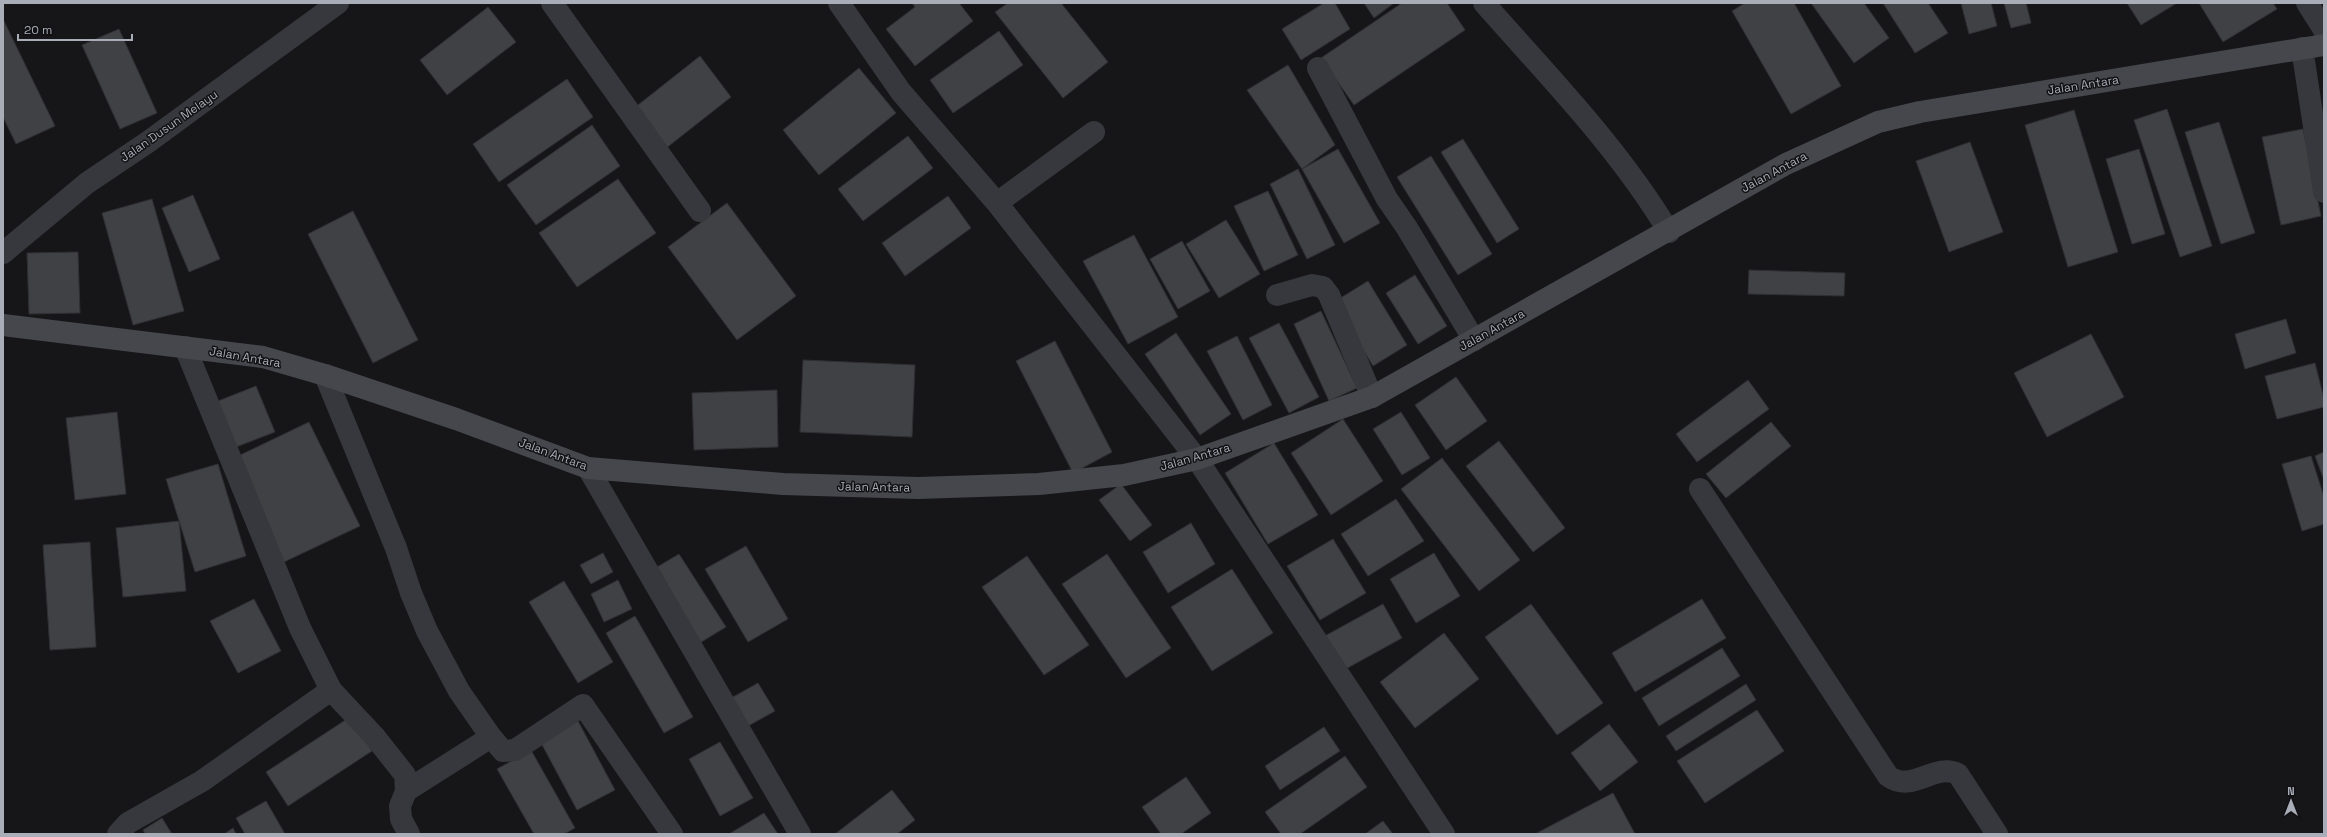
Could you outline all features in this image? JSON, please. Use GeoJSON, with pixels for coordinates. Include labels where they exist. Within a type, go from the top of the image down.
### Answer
{"type":"FeatureCollection","features":[{"type":"Feature","properties":{"kind":"street","name":"Jalan Dusun Melayu"},"geometry":{"type":"LineString","coordinates":[[3,254],[87,183],[148,142],[338,3]]}},
{"type":"Feature","properties":{"kind":"street"},"geometry":{"type":"LineString","coordinates":[[552,3],[700,211]]}},
{"type":"Feature","properties":{"kind":"street"},"geometry":{"type":"LineString","coordinates":[[839,3],[902,92],[997,203],[1197,459],[1444,834]]}},
{"type":"Feature","properties":{"kind":"street"},"geometry":{"type":"LineString","coordinates":[[1484,3],[1598,130],[1646,193],[1669,232]]}},
{"type":"Feature","properties":{"kind":"street"},"geometry":{"type":"LineString","coordinates":[[2307,3],[2324,30]]}},
{"type":"Feature","properties":{"kind":"street","name":"Jalan Antara"},"geometry":{"type":"LineString","coordinates":[[3,325],[263,357],[325,375],[456,419],[588,468],[783,484],[918,488],[1039,484],[1124,475],[1197,459],[1372,397],[1669,232],[1786,164],[1878,122],[1927,110],[2324,45]]}},
{"type":"Feature","properties":{"kind":"street"},"geometry":{"type":"LineString","coordinates":[[2302,48],[2324,192]]}},
{"type":"Feature","properties":{"kind":"street"},"geometry":{"type":"LineString","coordinates":[[1318,68],[1387,199],[1407,228],[1474,340]]}},
{"type":"Feature","properties":{"kind":"street"},"geometry":{"type":"LineString","coordinates":[[997,203],[1094,132]]}},
{"type":"Feature","properties":{"kind":"street"},"geometry":{"type":"LineString","coordinates":[[1277,295],[1312,285],[1323,287],[1329,295],[1372,397]]}},
{"type":"Feature","properties":{"kind":"street"},"geometry":{"type":"LineString","coordinates":[[185,347],[300,628],[331,690],[375,737],[405,775],[406,791],[400,806],[401,819],[409,834]]}},
{"type":"Feature","properties":{"kind":"street"},"geometry":{"type":"LineString","coordinates":[[325,375],[396,548],[411,593],[427,631],[459,691],[491,737],[503,751],[515,750],[583,705],[672,834]]}},
{"type":"Feature","properties":{"kind":"street"},"geometry":{"type":"LineString","coordinates":[[588,468],[800,834]]}},
{"type":"Feature","properties":{"kind":"street"},"geometry":{"type":"LineString","coordinates":[[1700,490],[1888,776],[1894,780],[1904,783],[1941,771],[1954,771],[1958,774],[1997,834]]}},
{"type":"Feature","properties":{"kind":"street"},"geometry":{"type":"LineString","coordinates":[[118,834],[128,823],[202,781],[331,690]]}},
{"type":"Feature","properties":{"kind":"street"},"geometry":{"type":"LineString","coordinates":[[406,791],[491,737]]}},
{"type":"Feature","properties":{"kind":"building"},"geometry":{"type":"Polygon","coordinates":[[[912,3],[959,3],[973,21],[915,66],[886,29],[915,7],[912,3]]]}},
{"type":"Feature","properties":{"kind":"building"},"geometry":{"type":"Polygon","coordinates":[[[1008,3],[1061,3],[1108,62],[1063,98],[995,12],[1008,3]]]}},
{"type":"Feature","properties":{"kind":"building"},"geometry":{"type":"Polygon","coordinates":[[[1324,3],[1335,3],[1350,29],[1301,60],[1282,29],[1324,3]]]}},
{"type":"Feature","properties":{"kind":"building"},"geometry":{"type":"Polygon","coordinates":[[[1364,3],[1394,3],[1374,18],[1364,3]]]}},
{"type":"Feature","properties":{"kind":"building"},"geometry":{"type":"Polygon","coordinates":[[[1402,3],[1447,3],[1465,30],[1354,105],[1321,58],[1402,3]]]}},
{"type":"Feature","properties":{"kind":"building"},"geometry":{"type":"Polygon","coordinates":[[[1745,3],[1794,3],[1841,86],[1791,114],[1732,11],[1745,3]]]}},
{"type":"Feature","properties":{"kind":"building"},"geometry":{"type":"Polygon","coordinates":[[[1811,3],[1864,3],[1889,38],[1854,63],[1811,3]]]}},
{"type":"Feature","properties":{"kind":"building"},"geometry":{"type":"Polygon","coordinates":[[[1883,3],[1928,3],[1948,33],[1915,53],[1883,3]]]}},
{"type":"Feature","properties":{"kind":"building"},"geometry":{"type":"Polygon","coordinates":[[[1961,3],[1991,3],[1997,26],[1969,34],[1961,3]]]}},
{"type":"Feature","properties":{"kind":"building"},"geometry":{"type":"Polygon","coordinates":[[[2004,3],[2026,3],[2031,23],[2011,28],[2004,3]]]}},
{"type":"Feature","properties":{"kind":"building"},"geometry":{"type":"Polygon","coordinates":[[[2127,3],[2177,3],[2141,25],[2127,3]]]}},
{"type":"Feature","properties":{"kind":"building"},"geometry":{"type":"Polygon","coordinates":[[[2199,3],[2273,3],[2277,9],[2223,42],[2199,3]]]}},
{"type":"Feature","properties":{"kind":"building"},"geometry":{"type":"Polygon","coordinates":[[[488,7],[516,42],[447,95],[420,60],[488,7]]]}},
{"type":"Feature","properties":{"kind":"building"},"geometry":{"type":"Polygon","coordinates":[[[3,19],[55,126],[16,144],[3,117],[3,19]]]}},
{"type":"Feature","properties":{"kind":"building"},"geometry":{"type":"Polygon","coordinates":[[[119,29],[157,113],[120,129],[82,45],[119,29]]]}},
{"type":"Feature","properties":{"kind":"building"},"geometry":{"type":"Polygon","coordinates":[[[999,31],[1023,65],[953,113],[930,80],[999,31]]]}},
{"type":"Feature","properties":{"kind":"building"},"geometry":{"type":"Polygon","coordinates":[[[700,56],[731,97],[665,149],[633,109],[700,56]]]}},
{"type":"Feature","properties":{"kind":"building"},"geometry":{"type":"Polygon","coordinates":[[[1288,65],[1335,145],[1302,169],[1247,90],[1288,65]]]}},
{"type":"Feature","properties":{"kind":"building"},"geometry":{"type":"Polygon","coordinates":[[[859,68],[896,113],[819,175],[783,130],[859,68]]]}},
{"type":"Feature","properties":{"kind":"building"},"geometry":{"type":"Polygon","coordinates":[[[567,79],[593,117],[499,182],[473,144],[567,79]]]}},
{"type":"Feature","properties":{"kind":"building"},"geometry":{"type":"Polygon","coordinates":[[[2167,109],[2212,246],[2180,257],[2134,120],[2167,109]]]}},
{"type":"Feature","properties":{"kind":"building"},"geometry":{"type":"Polygon","coordinates":[[[2074,110],[2118,252],[2068,267],[2025,125],[2074,110]]]}},
{"type":"Feature","properties":{"kind":"building"},"geometry":{"type":"Polygon","coordinates":[[[2219,122],[2255,233],[2221,244],[2185,132],[2219,122]]]}},
{"type":"Feature","properties":{"kind":"building"},"geometry":{"type":"Polygon","coordinates":[[[592,125],[620,166],[536,225],[507,185],[592,125]]]}},
{"type":"Feature","properties":{"kind":"building"},"geometry":{"type":"Polygon","coordinates":[[[2303,129],[2321,216],[2281,225],[2262,137],[2303,129]]]}},
{"type":"Feature","properties":{"kind":"building"},"geometry":{"type":"Polygon","coordinates":[[[908,136],[933,168],[863,221],[838,189],[908,136]]]}},
{"type":"Feature","properties":{"kind":"building"},"geometry":{"type":"Polygon","coordinates":[[[1463,139],[1519,229],[1497,243],[1441,152],[1463,139]]]}},
{"type":"Feature","properties":{"kind":"building"},"geometry":{"type":"Polygon","coordinates":[[[1970,142],[2003,232],[1949,252],[1916,161],[1970,142]]]}},
{"type":"Feature","properties":{"kind":"building"},"geometry":{"type":"Polygon","coordinates":[[[1338,149],[1380,223],[1344,243],[1302,169],[1338,149]]]}},
{"type":"Feature","properties":{"kind":"building"},"geometry":{"type":"Polygon","coordinates":[[[2139,149],[2165,234],[2132,244],[2106,159],[2139,149]]]}},
{"type":"Feature","properties":{"kind":"building"},"geometry":{"type":"Polygon","coordinates":[[[1431,156],[1492,254],[1458,275],[1397,177],[1431,156]]]}},
{"type":"Feature","properties":{"kind":"building"},"geometry":{"type":"Polygon","coordinates":[[[1298,169],[1335,245],[1307,259],[1270,184],[1298,169]]]}},
{"type":"Feature","properties":{"kind":"building"},"geometry":{"type":"Polygon","coordinates":[[[618,179],[656,233],[577,287],[539,233],[618,179]]]}},
{"type":"Feature","properties":{"kind":"building"},"geometry":{"type":"Polygon","coordinates":[[[1268,191],[1298,255],[1264,271],[1234,206],[1268,191]]]}},
{"type":"Feature","properties":{"kind":"building"},"geometry":{"type":"Polygon","coordinates":[[[193,195],[220,259],[189,272],[162,208],[193,195]]]}},
{"type":"Feature","properties":{"kind":"building"},"geometry":{"type":"Polygon","coordinates":[[[948,196],[971,228],[905,276],[882,243],[948,196]]]}},
{"type":"Feature","properties":{"kind":"building"},"geometry":{"type":"Polygon","coordinates":[[[152,199],[184,311],[133,325],[102,213],[152,199]]]}},
{"type":"Feature","properties":{"kind":"building"},"geometry":{"type":"Polygon","coordinates":[[[727,203],[796,296],[737,340],[668,247],[727,203]]]}},
{"type":"Feature","properties":{"kind":"building"},"geometry":{"type":"Polygon","coordinates":[[[353,211],[418,340],[373,363],[308,234],[353,211]]]}},
{"type":"Feature","properties":{"kind":"building"},"geometry":{"type":"Polygon","coordinates":[[[1226,220],[1260,274],[1219,298],[1186,244],[1226,220]]]}},
{"type":"Feature","properties":{"kind":"building"},"geometry":{"type":"Polygon","coordinates":[[[1134,235],[1178,317],[1128,344],[1083,261],[1134,235]]]}},
{"type":"Feature","properties":{"kind":"building"},"geometry":{"type":"Polygon","coordinates":[[[1182,241],[1210,291],[1178,309],[1150,259],[1182,241]]]}},
{"type":"Feature","properties":{"kind":"building"},"geometry":{"type":"Polygon","coordinates":[[[78,252],[80,313],[29,314],[27,253],[78,252]]]}},
{"type":"Feature","properties":{"kind":"building"},"geometry":{"type":"Polygon","coordinates":[[[1749,270],[1845,273],[1844,296],[1748,294],[1749,270]]]}},
{"type":"Feature","properties":{"kind":"building"},"geometry":{"type":"Polygon","coordinates":[[[1415,275],[1447,326],[1418,344],[1386,293],[1415,275]]]}},
{"type":"Feature","properties":{"kind":"building"},"geometry":{"type":"Polygon","coordinates":[[[1368,281],[1407,345],[1373,366],[1334,302],[1368,281]]]}},
{"type":"Feature","properties":{"kind":"building"},"geometry":{"type":"Polygon","coordinates":[[[1321,311],[1357,388],[1329,401],[1294,324],[1321,311]]]}},
{"type":"Feature","properties":{"kind":"building"},"geometry":{"type":"Polygon","coordinates":[[[2286,319],[2296,353],[2245,369],[2235,334],[2286,319]]]}},
{"type":"Feature","properties":{"kind":"building"},"geometry":{"type":"Polygon","coordinates":[[[1279,323],[1319,397],[1289,413],[1249,338],[1279,323]]]}},
{"type":"Feature","properties":{"kind":"building"},"geometry":{"type":"Polygon","coordinates":[[[1176,333],[1231,414],[1200,435],[1145,354],[1176,333]]]}},
{"type":"Feature","properties":{"kind":"building"},"geometry":{"type":"Polygon","coordinates":[[[2091,334],[2124,397],[2047,437],[2014,373],[2091,334]]]}},
{"type":"Feature","properties":{"kind":"building"},"geometry":{"type":"Polygon","coordinates":[[[1237,336],[1272,405],[1243,420],[1207,351],[1237,336]]]}},
{"type":"Feature","properties":{"kind":"building"},"geometry":{"type":"Polygon","coordinates":[[[1055,341],[1112,452],[1073,473],[1016,361],[1055,341]]]}},
{"type":"Feature","properties":{"kind":"building"},"geometry":{"type":"Polygon","coordinates":[[[803,360],[915,365],[912,437],[800,432],[803,360]]]}},
{"type":"Feature","properties":{"kind":"building"},"geometry":{"type":"Polygon","coordinates":[[[2315,363],[2324,399],[2324,407],[2277,419],[2265,376],[2315,363]]]}},
{"type":"Feature","properties":{"kind":"building"},"geometry":{"type":"Polygon","coordinates":[[[1456,377],[1487,421],[1446,450],[1415,405],[1456,377]]]}},
{"type":"Feature","properties":{"kind":"building"},"geometry":{"type":"Polygon","coordinates":[[[1748,380],[1769,409],[1697,462],[1676,434],[1748,380]]]}},
{"type":"Feature","properties":{"kind":"building"},"geometry":{"type":"Polygon","coordinates":[[[256,386],[275,432],[231,449],[213,403],[256,386]]]}},
{"type":"Feature","properties":{"kind":"building"},"geometry":{"type":"Polygon","coordinates":[[[777,390],[778,447],[694,450],[692,393],[777,390]]]}},
{"type":"Feature","properties":{"kind":"building"},"geometry":{"type":"Polygon","coordinates":[[[117,412],[126,494],[75,500],[66,418],[117,412]]]}},
{"type":"Feature","properties":{"kind":"building"},"geometry":{"type":"Polygon","coordinates":[[[1401,412],[1430,458],[1402,475],[1373,429],[1401,412]]]}},
{"type":"Feature","properties":{"kind":"building"},"geometry":{"type":"Polygon","coordinates":[[[1343,419],[1383,481],[1331,515],[1291,453],[1343,419]]]}},
{"type":"Feature","properties":{"kind":"building"},"geometry":{"type":"Polygon","coordinates":[[[309,422],[360,526],[284,562],[234,458],[309,422]]]}},
{"type":"Feature","properties":{"kind":"building"},"geometry":{"type":"Polygon","coordinates":[[[1771,422],[1791,446],[1726,498],[1706,474],[1771,422]]]}},
{"type":"Feature","properties":{"kind":"building"},"geometry":{"type":"Polygon","coordinates":[[[1499,441],[1565,528],[1533,552],[1466,466],[1499,441]]]}},
{"type":"Feature","properties":{"kind":"building"},"geometry":{"type":"Polygon","coordinates":[[[1274,443],[1318,515],[1268,544],[1225,473],[1274,443]]]}},
{"type":"Feature","properties":{"kind":"building"},"geometry":{"type":"Polygon","coordinates":[[[2324,452],[2324,480],[2315,456],[2324,452]]]}},
{"type":"Feature","properties":{"kind":"building"},"geometry":{"type":"Polygon","coordinates":[[[2311,456],[2324,497],[2324,524],[2302,531],[2282,464],[2311,456]]]}},
{"type":"Feature","properties":{"kind":"building"},"geometry":{"type":"Polygon","coordinates":[[[1442,458],[1520,560],[1479,591],[1401,489],[1442,458]]]}},
{"type":"Feature","properties":{"kind":"building"},"geometry":{"type":"Polygon","coordinates":[[[218,464],[246,556],[195,572],[166,479],[218,464]]]}},
{"type":"Feature","properties":{"kind":"building"},"geometry":{"type":"Polygon","coordinates":[[[1121,484],[1152,525],[1130,541],[1099,500],[1121,484]]]}},
{"type":"Feature","properties":{"kind":"building"},"geometry":{"type":"Polygon","coordinates":[[[1396,499],[1424,541],[1368,576],[1341,534],[1396,499]]]}},
{"type":"Feature","properties":{"kind":"building"},"geometry":{"type":"Polygon","coordinates":[[[179,521],[186,591],[123,597],[116,528],[179,521]]]}},
{"type":"Feature","properties":{"kind":"building"},"geometry":{"type":"Polygon","coordinates":[[[1191,523],[1215,564],[1168,593],[1143,552],[1191,523]]]}},
{"type":"Feature","properties":{"kind":"building"},"geometry":{"type":"Polygon","coordinates":[[[1333,539],[1366,593],[1320,620],[1287,566],[1333,539]]]}},
{"type":"Feature","properties":{"kind":"building"},"geometry":{"type":"Polygon","coordinates":[[[90,542],[96,647],[50,650],[43,545],[90,542]]]}},
{"type":"Feature","properties":{"kind":"building"},"geometry":{"type":"Polygon","coordinates":[[[746,546],[788,619],[748,642],[705,569],[746,546]]]}},
{"type":"Feature","properties":{"kind":"building"},"geometry":{"type":"Polygon","coordinates":[[[603,553],[613,572],[591,584],[580,565],[603,553]]]}},
{"type":"Feature","properties":{"kind":"building"},"geometry":{"type":"Polygon","coordinates":[[[1434,553],[1460,596],[1416,623],[1390,579],[1434,553]]]}},
{"type":"Feature","properties":{"kind":"building"},"geometry":{"type":"Polygon","coordinates":[[[679,554],[726,627],[698,644],[652,570],[679,554]]]}},
{"type":"Feature","properties":{"kind":"building"},"geometry":{"type":"Polygon","coordinates":[[[1107,554],[1171,648],[1126,678],[1062,584],[1107,554]]]}},
{"type":"Feature","properties":{"kind":"building"},"geometry":{"type":"Polygon","coordinates":[[[1027,556],[1089,645],[1044,675],[982,587],[1027,556]]]}},
{"type":"Feature","properties":{"kind":"building"},"geometry":{"type":"Polygon","coordinates":[[[1232,569],[1273,633],[1212,671],[1171,607],[1232,569]]]}},
{"type":"Feature","properties":{"kind":"building"},"geometry":{"type":"Polygon","coordinates":[[[618,580],[632,609],[604,622],[591,594],[618,580]]]}},
{"type":"Feature","properties":{"kind":"building"},"geometry":{"type":"Polygon","coordinates":[[[564,581],[613,662],[578,683],[529,602],[564,581]]]}},
{"type":"Feature","properties":{"kind":"building"},"geometry":{"type":"Polygon","coordinates":[[[254,599],[281,651],[238,673],[210,621],[254,599]]]}},
{"type":"Feature","properties":{"kind":"building"},"geometry":{"type":"Polygon","coordinates":[[[1702,599],[1726,638],[1635,692],[1612,653],[1702,599]]]}},
{"type":"Feature","properties":{"kind":"building"},"geometry":{"type":"Polygon","coordinates":[[[1383,604],[1402,638],[1342,671],[1323,637],[1383,604]]]}},
{"type":"Feature","properties":{"kind":"building"},"geometry":{"type":"Polygon","coordinates":[[[1531,604],[1603,703],[1557,735],[1485,637],[1531,604]]]}},
{"type":"Feature","properties":{"kind":"building"},"geometry":{"type":"Polygon","coordinates":[[[635,616],[693,717],[664,733],[606,633],[635,616]]]}},
{"type":"Feature","properties":{"kind":"building"},"geometry":{"type":"Polygon","coordinates":[[[1444,633],[1479,679],[1415,728],[1380,682],[1444,633]]]}},
{"type":"Feature","properties":{"kind":"building"},"geometry":{"type":"Polygon","coordinates":[[[1722,648],[1740,676],[1659,726],[1642,698],[1722,648]]]}},
{"type":"Feature","properties":{"kind":"building"},"geometry":{"type":"Polygon","coordinates":[[[758,683],[775,711],[741,730],[724,702],[758,683]]]}},
{"type":"Feature","properties":{"kind":"building"},"geometry":{"type":"Polygon","coordinates":[[[1746,684],[1756,700],[1676,751],[1666,736],[1746,684]]]}},
{"type":"Feature","properties":{"kind":"building"},"geometry":{"type":"Polygon","coordinates":[[[1757,710],[1784,751],[1705,803],[1677,761],[1757,710]]]}},
{"type":"Feature","properties":{"kind":"building"},"geometry":{"type":"Polygon","coordinates":[[[350,717],[372,751],[288,806],[266,772],[350,717]]]}},
{"type":"Feature","properties":{"kind":"building"},"geometry":{"type":"Polygon","coordinates":[[[578,721],[615,790],[577,810],[540,741],[578,721]]]}},
{"type":"Feature","properties":{"kind":"building"},"geometry":{"type":"Polygon","coordinates":[[[1609,724],[1638,762],[1600,791],[1571,753],[1609,724]]]}},
{"type":"Feature","properties":{"kind":"building"},"geometry":{"type":"Polygon","coordinates":[[[1324,727],[1340,751],[1280,790],[1265,766],[1324,727]]]}},
{"type":"Feature","properties":{"kind":"building"},"geometry":{"type":"Polygon","coordinates":[[[720,742],[753,798],[720,816],[689,759],[720,742]]]}},
{"type":"Feature","properties":{"kind":"building"},"geometry":{"type":"Polygon","coordinates":[[[531,750],[575,828],[564,834],[534,834],[497,769],[531,750]]]}},
{"type":"Feature","properties":{"kind":"building"},"geometry":{"type":"Polygon","coordinates":[[[1345,756],[1367,787],[1300,834],[1281,834],[1265,812],[1345,756]]]}},
{"type":"Feature","properties":{"kind":"building"},"geometry":{"type":"Polygon","coordinates":[[[1186,777],[1211,813],[1181,834],[1161,834],[1142,807],[1186,777]]]}},
{"type":"Feature","properties":{"kind":"building"},"geometry":{"type":"Polygon","coordinates":[[[892,790],[915,820],[897,834],[835,834],[892,790]]]}},
{"type":"Feature","properties":{"kind":"building"},"geometry":{"type":"Polygon","coordinates":[[[1613,793],[1635,834],[1535,834],[1613,793]]]}},
{"type":"Feature","properties":{"kind":"building"},"geometry":{"type":"Polygon","coordinates":[[[266,801],[285,834],[245,834],[236,818],[266,801]]]}},
{"type":"Feature","properties":{"kind":"building"},"geometry":{"type":"Polygon","coordinates":[[[764,813],[778,834],[729,834],[764,813]]]}},
{"type":"Feature","properties":{"kind":"building"},"geometry":{"type":"Polygon","coordinates":[[[162,818],[172,834],[145,834],[143,830],[162,818]]]}},
{"type":"Feature","properties":{"kind":"building"},"geometry":{"type":"Polygon","coordinates":[[[1383,821],[1393,834],[1365,834],[1383,821]]]}},
{"type":"Feature","properties":{"kind":"building"},"geometry":{"type":"Polygon","coordinates":[[[233,828],[236,834],[224,834],[233,828]]]}}]}
